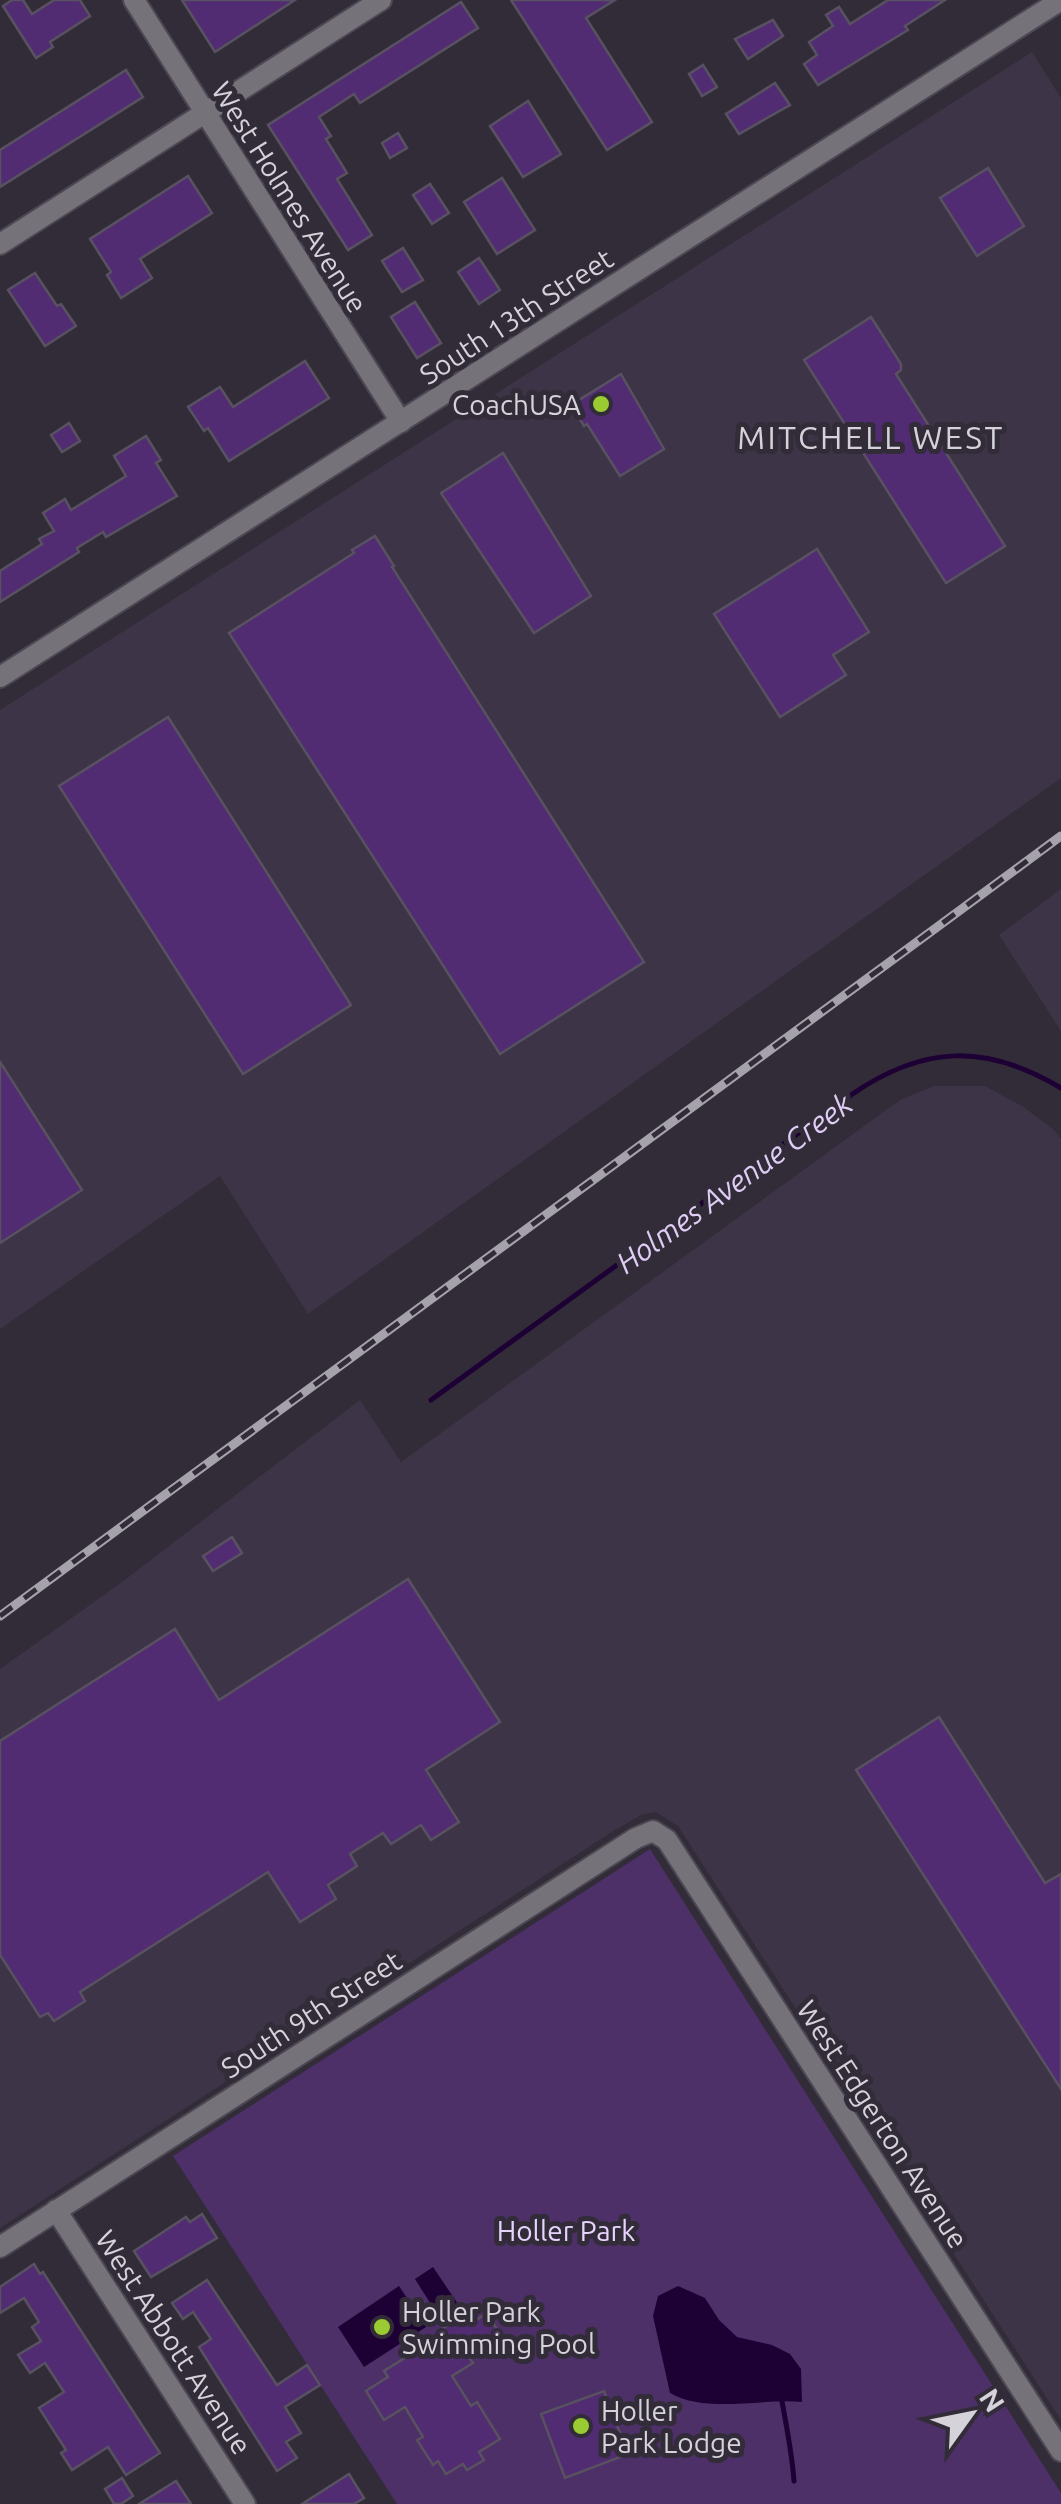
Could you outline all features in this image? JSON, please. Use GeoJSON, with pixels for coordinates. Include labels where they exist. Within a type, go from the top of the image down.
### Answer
{"type":"FeatureCollection","features":[{"type":"Feature","properties":{"kind":"street","name":"West Holmes Avenue"},"geometry":{"type":"LineString","coordinates":[[134,0],[401,422]]}},
{"type":"Feature","properties":{"kind":"street"},"geometry":{"type":"LineString","coordinates":[[0,244],[381,0]]}},
{"type":"Feature","properties":{"kind":"street","name":"South 13th Street"},"geometry":{"type":"LineString","coordinates":[[0,676],[1061,0]]}},
{"type":"Feature","properties":{"kind":"street","name":"South 9th Street"},"geometry":{"type":"LineString","coordinates":[[0,2247],[636,1838],[654,1831]]}},
{"type":"Feature","properties":{"kind":"street","name":"West Edgerton Avenue"},"geometry":{"type":"LineString","coordinates":[[654,1831],[667,1840],[1061,2451]]}},
{"type":"Feature","properties":{"kind":"street","name":"West Abbott Avenue"},"geometry":{"type":"LineString","coordinates":[[56,2210],[245,2504]]}},
{"type":"Feature","properties":{"kind":"shaded area"},"geometry":{"type":"Polygon","coordinates":[[[1032,52],[1061,98],[1061,778],[308,1314],[220,1176],[0,1329],[0,710],[1032,52]]]}},
{"type":"Feature","properties":{"kind":"shaded area"},"geometry":{"type":"Polygon","coordinates":[[[1061,889],[1061,1031],[999,935],[1061,889]]]}},
{"type":"Feature","properties":{"kind":"shaded area"},"geometry":{"type":"Polygon","coordinates":[[[934,1086],[985,1086],[1022,1106],[1061,1139],[1061,2420],[678,1826],[656,1812],[643,1814],[615,1830],[0,2228],[0,1669],[122,1582],[360,1400],[401,1462],[900,1100],[934,1086]]]}},
{"type":"Feature","properties":{"kind":"shaded area"},"geometry":{"type":"Polygon","coordinates":[[[433,2267],[458,2304],[439,2317],[415,2279],[433,2267]]]}},
{"type":"Feature","properties":{"kind":"shaded area","name":"Holler Park Swimming Pool"},"geometry":{"type":"Polygon","coordinates":[[[399,2286],[426,2327],[364,2367],[338,2327],[399,2286]]]}},
{"type":"Feature","properties":{"kind":"shaded area"},"geometry":{"type":"Polygon","coordinates":[[[678,2286],[705,2298],[719,2320],[737,2337],[772,2345],[790,2354],[801,2369],[802,2402],[700,2403],[670,2393],[653,2316],[658,2296],[678,2286]]]}},
{"type":"Feature","properties":{"kind":"green space","name":"Holler Park"},"geometry":{"type":"Polygon","coordinates":[[[650,1849],[1061,2493],[1061,2504],[397,2504],[173,2156],[650,1849]]]}},
{"type":"Feature","properties":{"kind":"building"},"geometry":{"type":"Polygon","coordinates":[[[12,0],[23,0],[32,14],[54,0],[80,0],[90,16],[50,42],[53,47],[36,58],[3,6],[12,0]]]}},
{"type":"Feature","properties":{"kind":"building"},"geometry":{"type":"Polygon","coordinates":[[[182,0],[295,0],[215,52],[182,0]]]}},
{"type":"Feature","properties":{"kind":"building"},"geometry":{"type":"Polygon","coordinates":[[[511,0],[615,0],[586,18],[652,122],[607,150],[511,0]]]}},
{"type":"Feature","properties":{"kind":"building"},"geometry":{"type":"Polygon","coordinates":[[[888,0],[945,0],[905,26],[908,30],[818,85],[804,64],[817,55],[809,42],[833,26],[826,15],[839,7],[850,24],[888,0]]]}},
{"type":"Feature","properties":{"kind":"building"},"geometry":{"type":"Polygon","coordinates":[[[461,2],[478,28],[360,103],[354,94],[319,117],[331,136],[326,139],[347,173],[337,179],[372,235],[348,250],[268,125],[461,2]]]}},
{"type":"Feature","properties":{"kind":"building"},"geometry":{"type":"Polygon","coordinates":[[[773,20],[783,36],[748,59],[735,39],[773,20]]]}},
{"type":"Feature","properties":{"kind":"building"},"geometry":{"type":"Polygon","coordinates":[[[703,65],[717,87],[702,96],[689,74],[703,65]]]}},
{"type":"Feature","properties":{"kind":"building"},"geometry":{"type":"Polygon","coordinates":[[[126,70],[143,97],[0,187],[0,150],[126,70]]]}},
{"type":"Feature","properties":{"kind":"building"},"geometry":{"type":"Polygon","coordinates":[[[775,83],[790,105],[739,134],[726,114],[775,83]]]}},
{"type":"Feature","properties":{"kind":"building"},"geometry":{"type":"Polygon","coordinates":[[[528,101],[561,154],[523,177],[490,126],[528,101]]]}},
{"type":"Feature","properties":{"kind":"building"},"geometry":{"type":"Polygon","coordinates":[[[398,133],[407,148],[390,158],[382,143],[398,133]]]}},
{"type":"Feature","properties":{"kind":"building"},"geometry":{"type":"Polygon","coordinates":[[[988,168],[1024,226],[977,256],[940,198],[988,168]]]}},
{"type":"Feature","properties":{"kind":"building"},"geometry":{"type":"Polygon","coordinates":[[[188,176],[212,213],[140,259],[152,278],[121,298],[107,275],[111,272],[90,239],[188,176]]]}},
{"type":"Feature","properties":{"kind":"building"},"geometry":{"type":"Polygon","coordinates":[[[502,178],[535,230],[497,254],[464,202],[502,178]]]}},
{"type":"Feature","properties":{"kind":"building"},"geometry":{"type":"Polygon","coordinates":[[[430,184],[449,213],[432,224],[413,195],[430,184]]]}},
{"type":"Feature","properties":{"kind":"building"},"geometry":{"type":"Polygon","coordinates":[[[403,248],[423,280],[402,292],[382,261],[403,248]]]}},
{"type":"Feature","properties":{"kind":"building"},"geometry":{"type":"Polygon","coordinates":[[[479,258],[500,290],[479,304],[458,272],[479,258]]]}},
{"type":"Feature","properties":{"kind":"building"},"geometry":{"type":"Polygon","coordinates":[[[35,273],[76,326],[45,346],[8,290],[35,273]]]}},
{"type":"Feature","properties":{"kind":"building"},"geometry":{"type":"Polygon","coordinates":[[[415,302],[441,343],[417,358],[391,317],[415,302]]]}},
{"type":"Feature","properties":{"kind":"building"},"geometry":{"type":"Polygon","coordinates":[[[871,317],[901,364],[896,374],[1005,546],[946,583],[804,360],[871,317]]]}},
{"type":"Feature","properties":{"kind":"building"},"geometry":{"type":"Polygon","coordinates":[[[305,361],[329,398],[229,461],[208,428],[204,431],[188,407],[220,387],[233,407],[305,361]]]}},
{"type":"Feature","properties":{"kind":"building"},"geometry":{"type":"Polygon","coordinates":[[[621,374],[664,449],[620,476],[571,405],[621,374]]]}},
{"type":"Feature","properties":{"kind":"building"},"geometry":{"type":"Polygon","coordinates":[[[69,423],[80,441],[62,452],[51,435],[69,423]]]}},
{"type":"Feature","properties":{"kind":"building"},"geometry":{"type":"Polygon","coordinates":[[[146,436],[161,460],[156,463],[177,496],[106,537],[103,532],[77,548],[79,552],[0,602],[0,571],[42,544],[39,539],[54,531],[43,513],[65,499],[71,510],[126,476],[114,456],[146,436]]]}},
{"type":"Feature","properties":{"kind":"building"},"geometry":{"type":"Polygon","coordinates":[[[503,453],[591,596],[534,633],[441,493],[503,453]]]}},
{"type":"Feature","properties":{"kind":"building"},"geometry":{"type":"Polygon","coordinates":[[[375,536],[644,962],[500,1054],[229,633],[375,536]]]}},
{"type":"Feature","properties":{"kind":"building"},"geometry":{"type":"Polygon","coordinates":[[[817,549],[869,632],[833,655],[846,675],[780,717],[714,614],[817,549]]]}},
{"type":"Feature","properties":{"kind":"building"},"geometry":{"type":"Polygon","coordinates":[[[168,717],[351,1005],[243,1074],[59,786],[168,717]]]}},
{"type":"Feature","properties":{"kind":"building"},"geometry":{"type":"Polygon","coordinates":[[[0,1062],[82,1190],[0,1243],[0,1062]]]}},
{"type":"Feature","properties":{"kind":"building"},"geometry":{"type":"Polygon","coordinates":[[[232,1537],[242,1553],[213,1571],[203,1556],[232,1537]]]}},
{"type":"Feature","properties":{"kind":"building"},"geometry":{"type":"Polygon","coordinates":[[[408,1579],[500,1722],[426,1770],[459,1822],[431,1840],[421,1825],[391,1844],[383,1833],[350,1854],[357,1866],[328,1885],[336,1899],[300,1922],[268,1872],[80,1992],[85,2001],[54,2021],[48,2013],[40,2017],[0,1955],[0,1741],[175,1629],[219,1700],[408,1579]]]}},
{"type":"Feature","properties":{"kind":"building"},"geometry":{"type":"Polygon","coordinates":[[[939,1717],[1045,1883],[1061,1874],[1061,2089],[856,1770],[939,1717]]]}},
{"type":"Feature","properties":{"kind":"building"},"geometry":{"type":"Polygon","coordinates":[[[202,2214],[217,2238],[151,2277],[134,2251],[186,2217],[190,2222],[202,2214]]]}},
{"type":"Feature","properties":{"kind":"building"},"geometry":{"type":"Polygon","coordinates":[[[34,2264],[40,2274],[43,2272],[160,2453],[126,2475],[108,2447],[72,2470],[61,2453],[66,2450],[39,2408],[64,2392],[45,2363],[30,2373],[18,2355],[41,2341],[32,2327],[39,2322],[24,2298],[0,2313],[0,2287],[34,2264]]]}},
{"type":"Feature","properties":{"kind":"building"},"geometry":{"type":"Polygon","coordinates":[[[207,2280],[277,2385],[307,2365],[320,2385],[285,2407],[301,2433],[286,2442],[297,2458],[277,2471],[199,2347],[211,2339],[193,2312],[183,2319],[172,2303],[207,2280]]]}},
{"type":"Feature","properties":{"kind":"building"},"geometry":{"type":"Polygon","coordinates":[[[487,2313],[503,2339],[470,2359],[473,2363],[452,2376],[471,2406],[477,2402],[500,2439],[479,2452],[484,2460],[467,2470],[463,2464],[446,2474],[438,2461],[433,2465],[417,2440],[423,2437],[405,2407],[384,2420],[366,2391],[388,2377],[384,2371],[445,2333],[442,2329],[464,2315],[470,2324],[487,2313]]]}},
{"type":"Feature","properties":{"kind":"building","name":"Holler Park Lodge"},"geometry":{"type":"Polygon","coordinates":[[[604,2391],[628,2454],[565,2478],[541,2414],[604,2391]]]}},
{"type":"Feature","properties":{"kind":"building"},"geometry":{"type":"Polygon","coordinates":[[[349,2474],[364,2498],[354,2504],[302,2504],[349,2474]]]}},
{"type":"Feature","properties":{"kind":"building"},"geometry":{"type":"Polygon","coordinates":[[[122,2478],[133,2496],[114,2504],[105,2489],[122,2478]]]}},
{"type":"Feature","properties":{"kind":"building"},"geometry":{"type":"Polygon","coordinates":[[[176,2481],[191,2504],[139,2504],[176,2481]]]}},
{"type":"Feature","properties":{"kind":"waterway","name":"Holmes Avenue Creek"},"geometry":{"type":"LineString","coordinates":[[431,1400],[878,1078],[929,1059],[981,1057],[1033,1073],[1061,1088]]}},
{"type":"Feature","properties":{"kind":"waterway"},"geometry":{"type":"LineString","coordinates":[[781,2396],[794,2481]]}},
{"type":"Feature","properties":{"kind":"railway"},"geometry":{"type":"LineString","coordinates":[[0,1616],[1061,836]]}},
{"type":"Feature","properties":{"kind":"place","name":"CoachUSA"},"geometry":{"type":"Point","coordinates":[601,404]}},
{"type":"Feature","properties":{"kind":"place","name":"Holler Park Swimming Pool"},"geometry":{"type":"Point","coordinates":[382,2327]}},
{"type":"Feature","properties":{"kind":"place","name":"Holler Park Lodge"},"geometry":{"type":"Point","coordinates":[581,2426]}},
{"type":"Feature","properties":{"kind":"district","name":"MITCHELL WEST"},"geometry":{"type":"Point","coordinates":[871,437]}}]}
